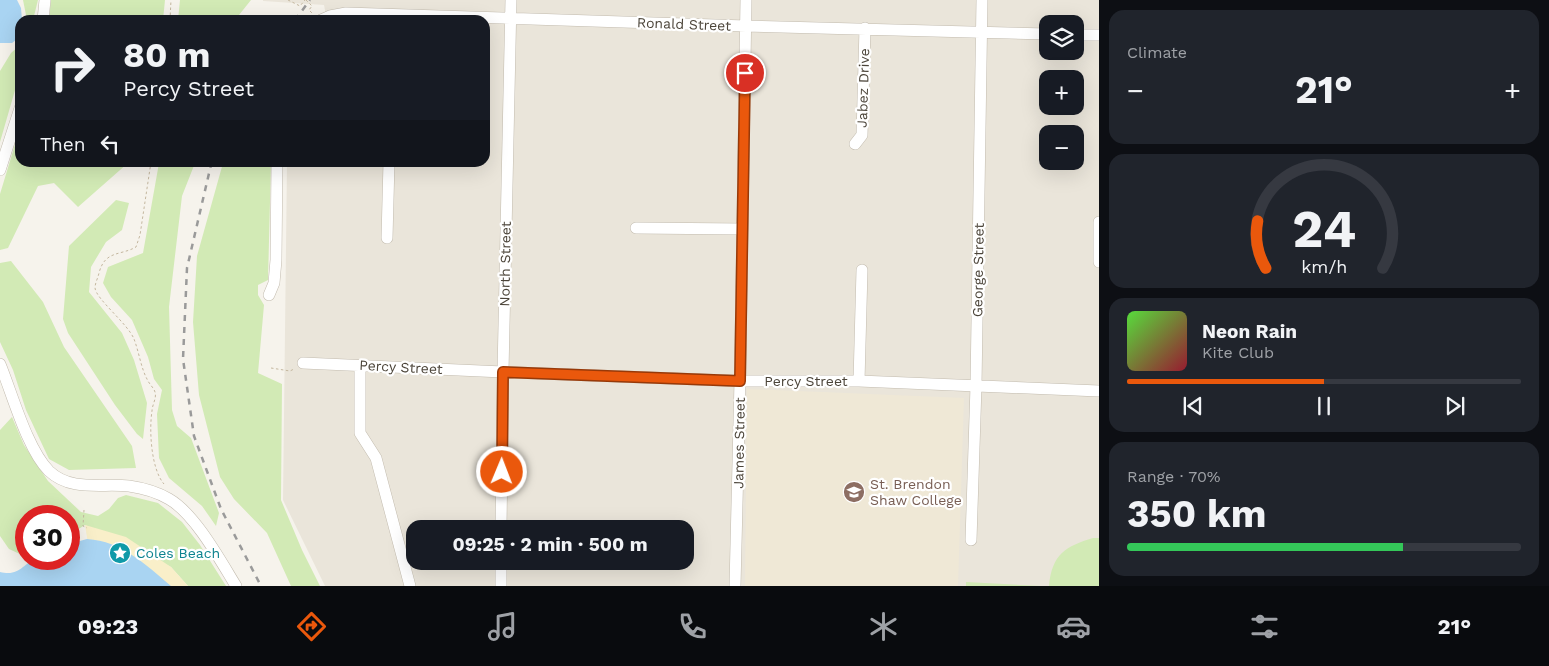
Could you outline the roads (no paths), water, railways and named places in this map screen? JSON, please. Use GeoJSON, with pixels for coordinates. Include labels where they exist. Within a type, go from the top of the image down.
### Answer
{"type":"FeatureCollection","features":[{"type":"Feature","properties":{"kind":"street"},"geometry":{"type":"LineString","coordinates":[[44,15],[45,0]]}},
{"type":"Feature","properties":{"kind":"street","name":"North Street"},"geometry":{"type":"LineString","coordinates":[[501,520],[511,0]]}},
{"type":"Feature","properties":{"kind":"street","name":"James Street"},"geometry":{"type":"LineString","coordinates":[[735,586],[746,0]]}},
{"type":"Feature","properties":{"kind":"street","name":"George Street"},"geometry":{"type":"LineString","coordinates":[[971,540],[976,386],[982,0]]}},
{"type":"Feature","properties":{"kind":"street","name":"Ronald Street"},"geometry":{"type":"LineString","coordinates":[[335,15],[346,13],[370,15]]}},
{"type":"Feature","properties":{"kind":"street","name":"Ronald Street"},"geometry":{"type":"LineString","coordinates":[[490,18],[1039,34]]}},
{"type":"Feature","properties":{"kind":"street","name":"Jabez Drive"},"geometry":{"type":"LineString","coordinates":[[855,144],[862,135],[865,28]]}},
{"type":"Feature","properties":{"kind":"street"},"geometry":{"type":"LineString","coordinates":[[1084,35],[1099,36]]}},
{"type":"Feature","properties":{"kind":"street"},"geometry":{"type":"LineString","coordinates":[[0,170],[15,124]]}},
{"type":"Feature","properties":{"kind":"street"},"geometry":{"type":"LineString","coordinates":[[269,296],[274,283],[276,260],[277,167]]}},
{"type":"Feature","properties":{"kind":"street"},"geometry":{"type":"LineString","coordinates":[[387,238],[389,167]]}},
{"type":"Feature","properties":{"kind":"street"},"geometry":{"type":"LineString","coordinates":[[1099,222],[1099,262]]}},
{"type":"Feature","properties":{"kind":"street"},"geometry":{"type":"LineString","coordinates":[[636,228],[742,229]]}},
{"type":"Feature","properties":{"kind":"street"},"geometry":{"type":"LineString","coordinates":[[860,381],[862,270]]}},
{"type":"Feature","properties":{"kind":"street","name":"Percy Street"},"geometry":{"type":"LineString","coordinates":[[303,363],[740,381],[860,381],[1099,391]]}},
{"type":"Feature","properties":{"kind":"street"},"geometry":{"type":"LineString","coordinates":[[0,364],[20,418],[36,453],[49,471],[71,484],[80,486],[129,486],[150,490],[169,499],[186,514],[210,544],[236,586]]}},
{"type":"Feature","properties":{"kind":"street"},"geometry":{"type":"LineString","coordinates":[[360,365],[360,433],[376,458],[410,586]]}},
{"type":"Feature","properties":{"kind":"street"},"geometry":{"type":"LineString","coordinates":[[501,570],[501,586]]}},
{"type":"Feature","properties":{"kind":"water"},"geometry":{"type":"Polygon","coordinates":[[[0,0],[17,0],[22,15],[15,15],[15,41],[12,43],[0,43],[0,0]]]}},
{"type":"Feature","properties":{"kind":"water"},"geometry":{"type":"Polygon","coordinates":[[[87,539],[100,541],[122,549],[143,562],[171,586],[0,586],[0,572],[12,573],[18,570],[80,570],[80,541],[87,539]]]}},
{"type":"Feature","properties":{"kind":"railway"},"geometry":{"type":"LineString","coordinates":[[299,15],[310,0]]}},
{"type":"Feature","properties":{"kind":"railway"},"geometry":{"type":"LineString","coordinates":[[211,167],[187,268],[183,359],[194,436],[221,509],[261,586]]}},
{"type":"Feature","properties":{"kind":"place","name":"St. Brendon Shaw College"},"geometry":{"type":"Point","coordinates":[854,492]}},
{"type":"Feature","properties":{"kind":"place","name":"Coles Beach"},"geometry":{"type":"Point","coordinates":[120,553]}}]}
